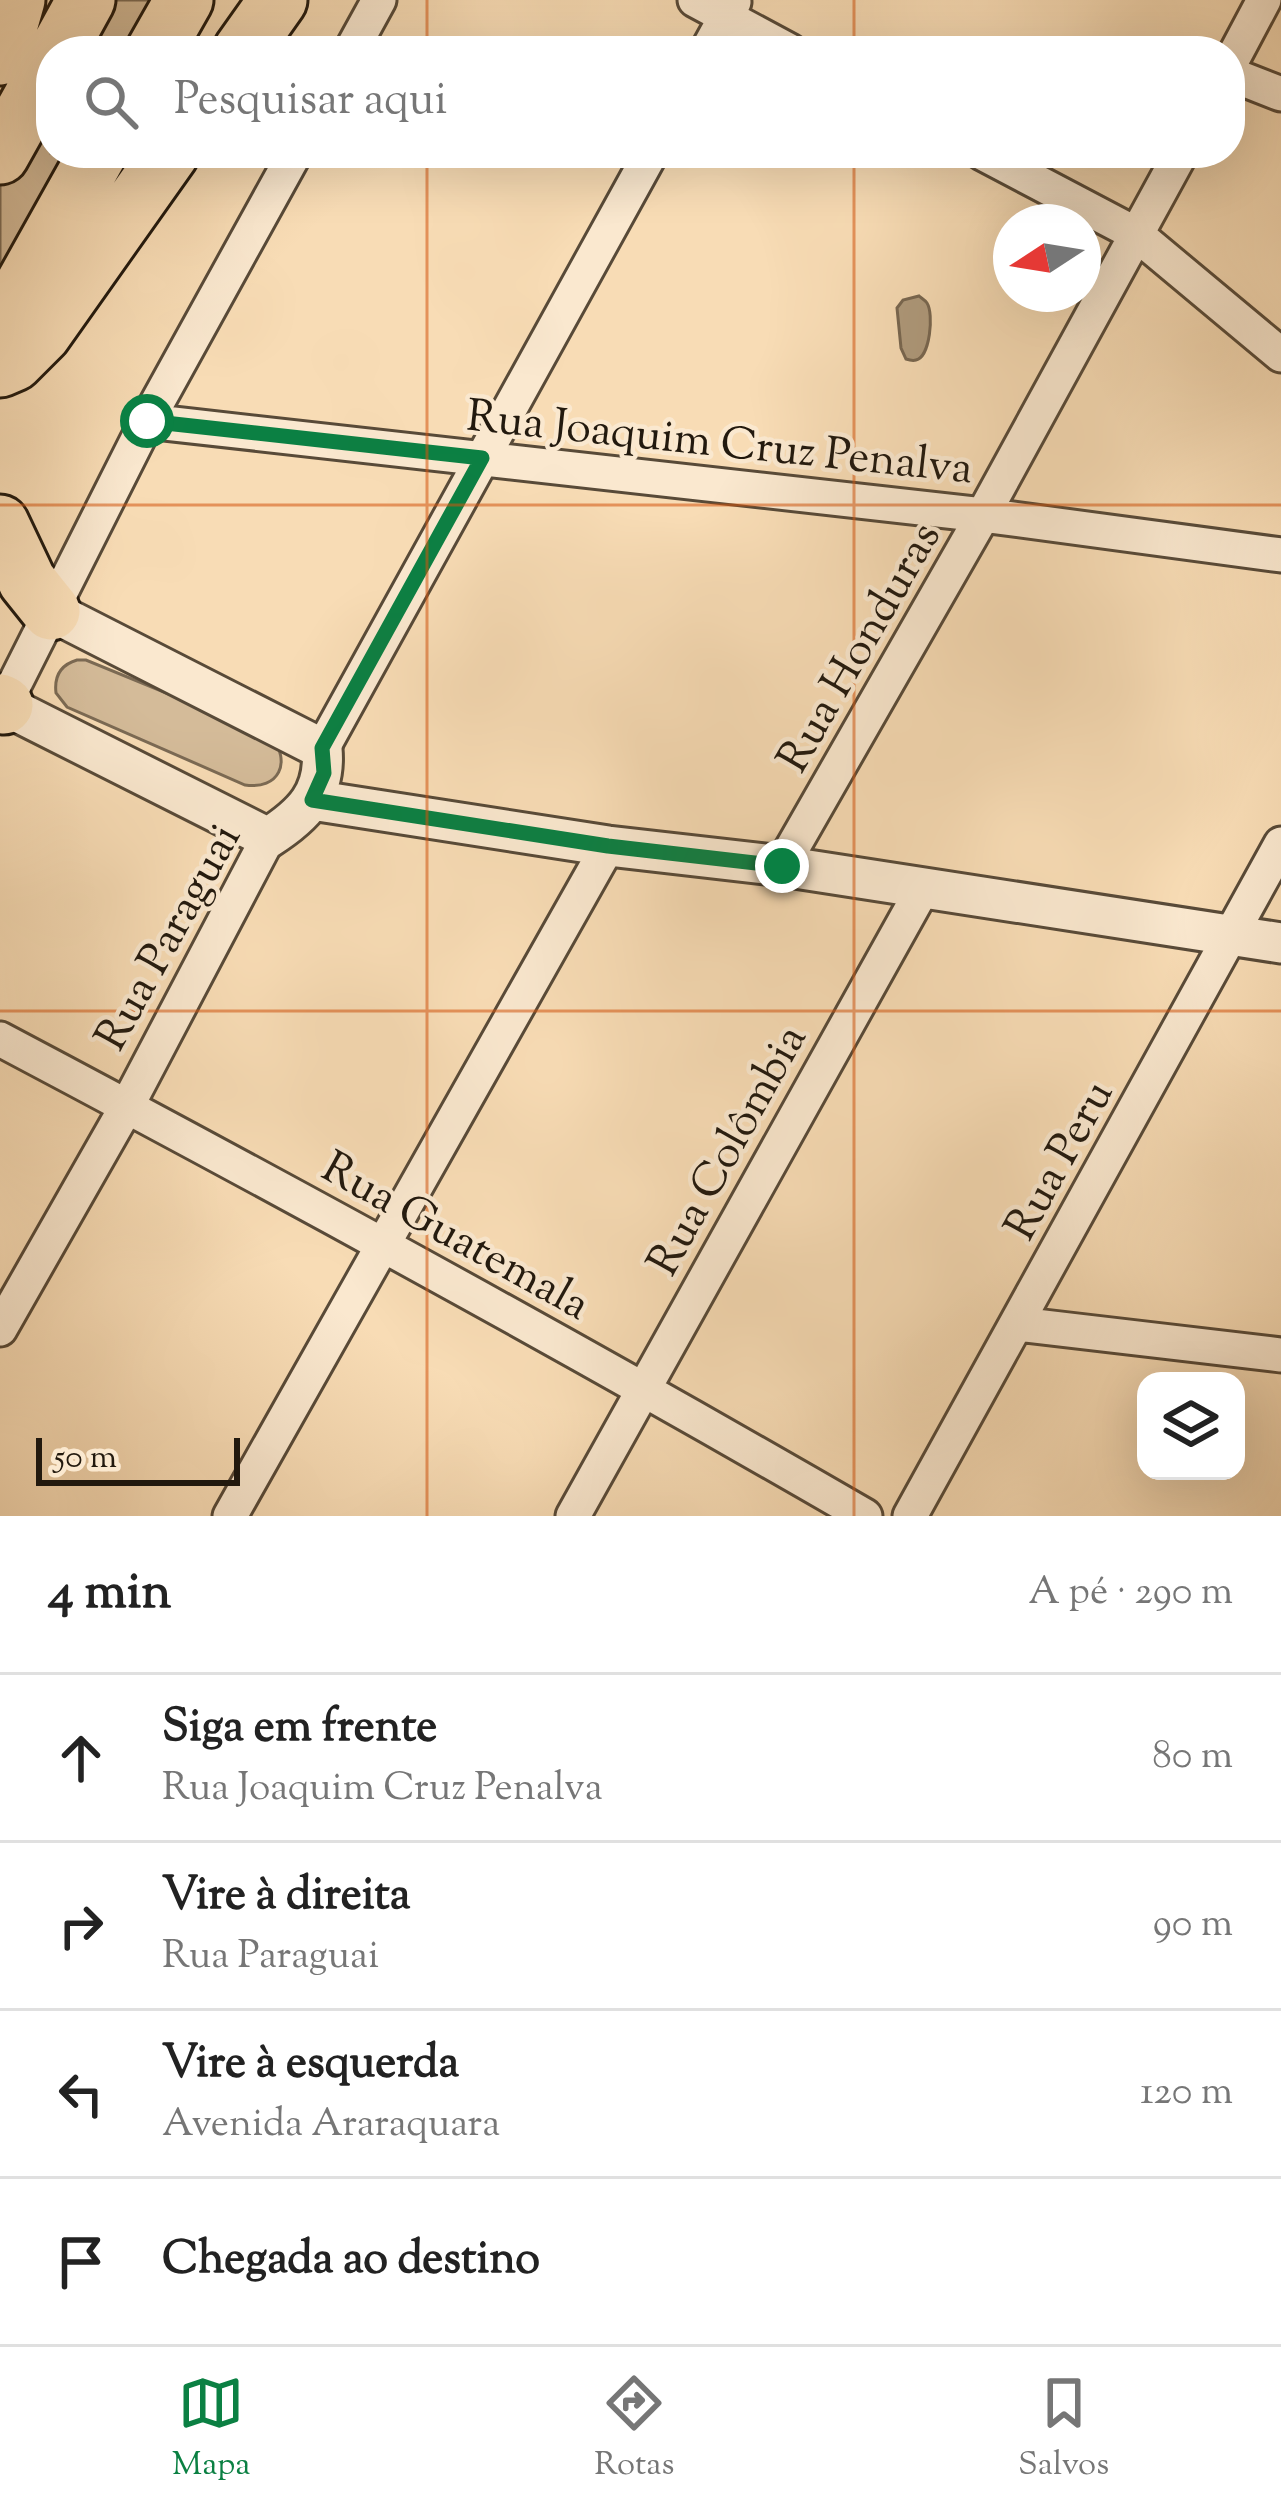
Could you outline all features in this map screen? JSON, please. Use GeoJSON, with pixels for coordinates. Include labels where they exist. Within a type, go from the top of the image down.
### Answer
{"type":"FeatureCollection","features":[{"type":"Feature","properties":{"kind":"highway"},"geometry":{"type":"LineString","coordinates":[[0,56],[16,0]]}},
{"type":"Feature","properties":{"kind":"highway"},"geometry":{"type":"LineString","coordinates":[[66,36],[86,0]]}},
{"type":"Feature","properties":{"kind":"highway"},"geometry":{"type":"LineString","coordinates":[[164,36],[184,0]]}},
{"type":"Feature","properties":{"kind":"highway"},"geometry":{"type":"LineString","coordinates":[[253,36],[278,0]]}},
{"type":"Feature","properties":{"kind":"highway"},"geometry":{"type":"LineString","coordinates":[[0,155],[36,91]]}},
{"type":"Feature","properties":{"kind":"highway"},"geometry":{"type":"LineString","coordinates":[[0,328],[90,168]]}},
{"type":"Feature","properties":{"kind":"highway"},"geometry":{"type":"LineString","coordinates":[[0,368],[14,362],[42,334],[159,168]]}},
{"type":"Feature","properties":{"kind":"highway"},"geometry":{"type":"LineString","coordinates":[[0,524],[27,581],[51,611]]}},
{"type":"Feature","properties":{"kind":"street"},"geometry":{"type":"LineString","coordinates":[[359,36],[379,0]]}},
{"type":"Feature","properties":{"kind":"street"},"geometry":{"type":"LineString","coordinates":[[695,0],[731,9],[769,36]]}},
{"type":"Feature","properties":{"kind":"street"},"geometry":{"type":"LineString","coordinates":[[1245,36],[1264,0]]}},
{"type":"Feature","properties":{"kind":"street"},"geometry":{"type":"LineString","coordinates":[[716,36],[731,9]]}},
{"type":"Feature","properties":{"kind":"street"},"geometry":{"type":"LineString","coordinates":[[1245,80],[1281,94]]}},
{"type":"Feature","properties":{"kind":"street"},"geometry":{"type":"LineString","coordinates":[[268,838],[1,707],[147,421],[287,168]]}},
{"type":"Feature","properties":{"kind":"street"},"geometry":{"type":"LineString","coordinates":[[643,168],[322,748],[324,773],[312,800],[1281,943]]}},
{"type":"Feature","properties":{"kind":"street"},"geometry":{"type":"LineString","coordinates":[[1011,168],[1136,234],[1281,355]]}},
{"type":"Feature","properties":{"kind":"street","name":"Rua Honduras"},"geometry":{"type":"LineString","coordinates":[[782,866],[983,515],[1173,168]]}},
{"type":"Feature","properties":{"kind":"street","name":"Rua Joaquim Cruz Penalva"},"geometry":{"type":"LineString","coordinates":[[147,421],[983,515],[1281,555]]}},
{"type":"Feature","properties":{"kind":"street"},"geometry":{"type":"LineString","coordinates":[[51,611],[322,748]]}},
{"type":"Feature","properties":{"kind":"street","name":"Rua Paraguai"},"geometry":{"type":"LineString","coordinates":[[0,1329],[127,1106],[268,838],[291,824],[312,800]]}},
{"type":"Feature","properties":{"kind":"street","name":"Rua Peru"},"geometry":{"type":"LineString","coordinates":[[910,1516],[1281,844]]}},
{"type":"Feature","properties":{"kind":"street"},"geometry":{"type":"LineString","coordinates":[[230,1516],[608,846]]}},
{"type":"Feature","properties":{"kind":"street","name":"Rua Colômbia"},"geometry":{"type":"LineString","coordinates":[[573,1516],[922,890]]}},
{"type":"Feature","properties":{"kind":"street","name":"Rua Guatemala"},"geometry":{"type":"LineString","coordinates":[[0,1039],[383,1244],[866,1516]]}},
{"type":"Feature","properties":{"kind":"street"},"geometry":{"type":"LineString","coordinates":[[1018,1324],[1281,1355]]}},
{"type":"Feature","properties":{"kind":"shaded area"},"geometry":{"type":"Polygon","coordinates":[[[100,0],[162,0],[142,36],[80,36],[100,0]]]}},
{"type":"Feature","properties":{"kind":"shaded area"},"geometry":{"type":"Polygon","coordinates":[[[36,116],[36,168],[70,168],[0,296],[0,184],[36,116]]]}},
{"type":"Feature","properties":{"kind":"shaded area"},"geometry":{"type":"Polygon","coordinates":[[[919,296],[929,308],[929,334],[921,357],[911,360],[901,348],[897,308],[903,300],[919,296]]]}},
{"type":"Feature","properties":{"kind":"shaded area"},"geometry":{"type":"Polygon","coordinates":[[[77,660],[271,736],[281,755],[279,772],[266,783],[245,785],[67,707],[56,693],[56,681],[62,668],[77,660]]]}},
{"type":"Feature","properties":{"kind":"route"},"geometry":{"type":"LineString","coordinates":[[147,421],[482,458],[322,748],[324,773],[312,800],[608,846],[782,866]]}}]}
